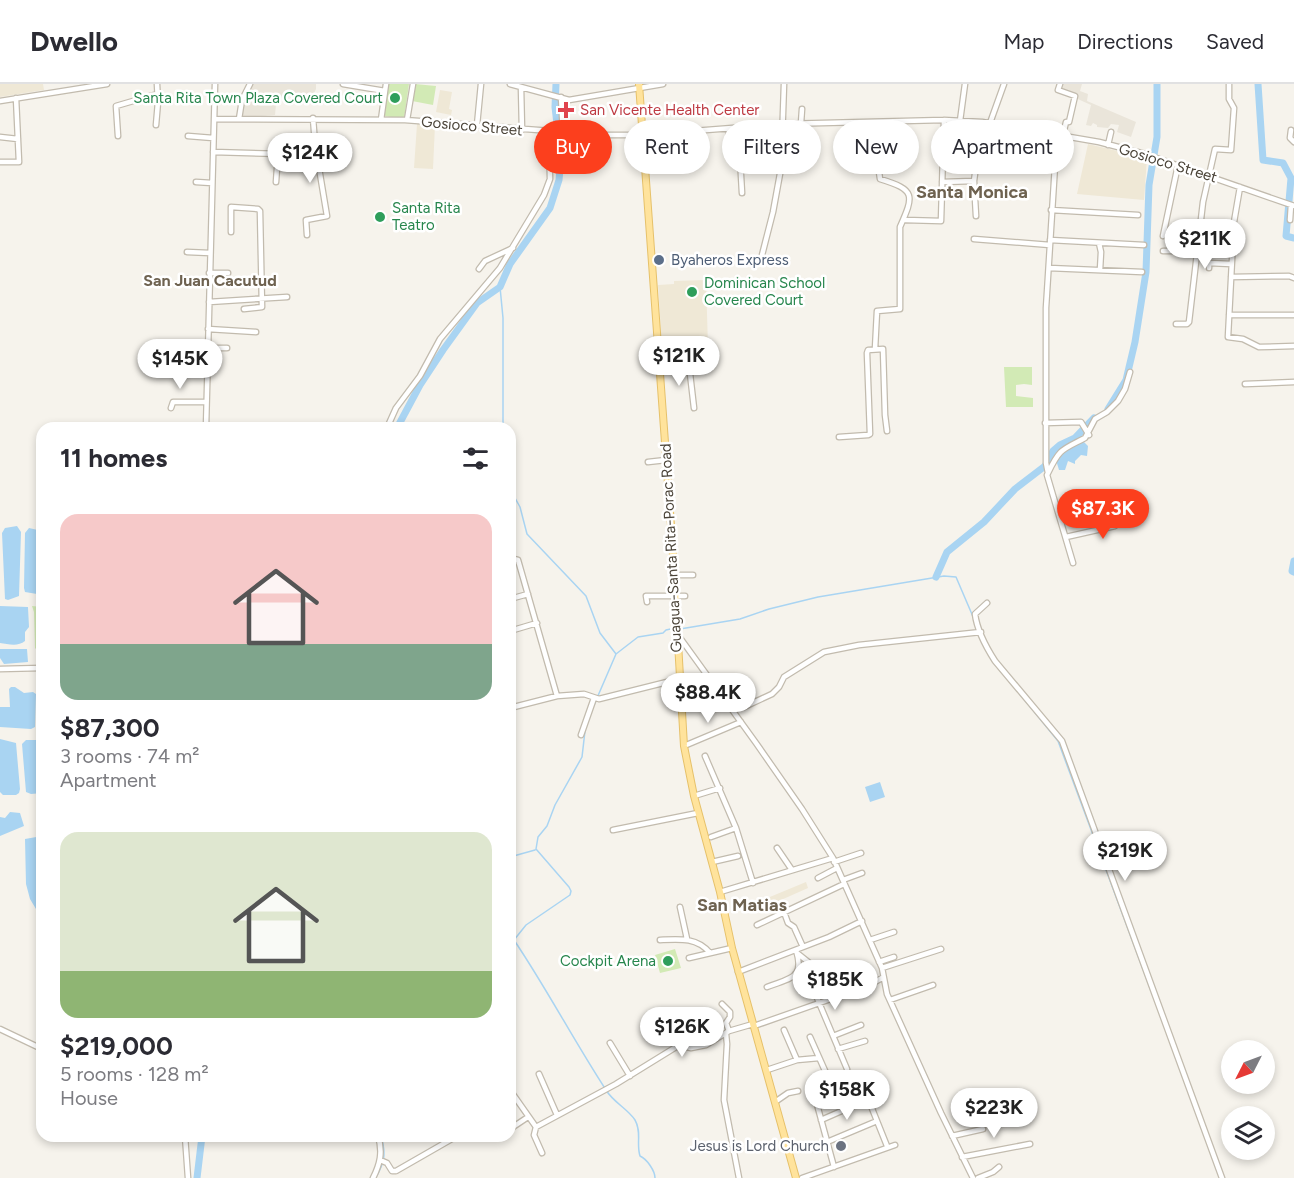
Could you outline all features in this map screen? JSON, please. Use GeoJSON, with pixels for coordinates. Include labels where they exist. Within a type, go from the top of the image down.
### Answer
{"type":"FeatureCollection","features":[{"type":"Feature","properties":{"kind":"main road","name":"Guagua-Santa Rita-Porac Road"},"geometry":{"type":"LineString","coordinates":[[639,87],[641,120]]}},
{"type":"Feature","properties":{"kind":"main road","name":"Guagua-Santa Rita-Porac Road"},"geometry":{"type":"LineString","coordinates":[[645,174],[684,746],[698,813],[720,892],[738,972],[796,1178]]}},
{"type":"Feature","properties":{"kind":"street"},"geometry":{"type":"LineString","coordinates":[[44,84],[46,93]]}},
{"type":"Feature","properties":{"kind":"street"},"geometry":{"type":"LineString","coordinates":[[0,100],[107,84]]}},
{"type":"Feature","properties":{"kind":"street"},"geometry":{"type":"LineString","coordinates":[[156,125],[157,84]]}},
{"type":"Feature","properties":{"kind":"street"},"geometry":{"type":"LineString","coordinates":[[206,422],[214,84]]}},
{"type":"Feature","properties":{"kind":"street"},"geometry":{"type":"LineString","coordinates":[[239,119],[242,100],[250,84]]}},
{"type":"Feature","properties":{"kind":"street"},"geometry":{"type":"LineString","coordinates":[[343,84],[385,91]]}},
{"type":"Feature","properties":{"kind":"street"},"geometry":{"type":"LineString","coordinates":[[381,120],[386,84]]}},
{"type":"Feature","properties":{"kind":"street"},"geometry":{"type":"LineString","coordinates":[[407,120],[412,84]]}},
{"type":"Feature","properties":{"kind":"street"},"geometry":{"type":"LineString","coordinates":[[477,125],[482,84]]}},
{"type":"Feature","properties":{"kind":"street"},"geometry":{"type":"LineString","coordinates":[[510,84],[569,100],[663,84]]}},
{"type":"Feature","properties":{"kind":"street"},"geometry":{"type":"LineString","coordinates":[[782,120],[784,84]]}},
{"type":"Feature","properties":{"kind":"street"},"geometry":{"type":"LineString","coordinates":[[960,120],[965,84]]}},
{"type":"Feature","properties":{"kind":"street"},"geometry":{"type":"LineString","coordinates":[[991,120],[1004,84]]}},
{"type":"Feature","properties":{"kind":"street"},"geometry":{"type":"LineString","coordinates":[[1060,84],[1058,90],[1075,96],[1069,120]]}},
{"type":"Feature","properties":{"kind":"street"},"geometry":{"type":"LineString","coordinates":[[1176,324],[1189,322],[1196,251],[1208,175],[1215,150],[1231,150],[1234,108],[1229,99],[1229,84]]}},
{"type":"Feature","properties":{"kind":"street"},"geometry":{"type":"LineString","coordinates":[[520,87],[522,130]]}},
{"type":"Feature","properties":{"kind":"street"},"geometry":{"type":"LineString","coordinates":[[118,136],[116,106],[157,94]]}},
{"type":"Feature","properties":{"kind":"street"},"geometry":{"type":"LineString","coordinates":[[561,97],[562,120]]}},
{"type":"Feature","properties":{"kind":"street"},"geometry":{"type":"LineString","coordinates":[[0,162],[19,162],[16,98]]}},
{"type":"Feature","properties":{"kind":"street"},"geometry":{"type":"LineString","coordinates":[[801,120],[802,109]]}},
{"type":"Feature","properties":{"kind":"street"},"geometry":{"type":"LineString","coordinates":[[307,235],[306,220],[327,216],[313,118]]}},
{"type":"Feature","properties":{"kind":"street","name":"Gosioco Street"},"geometry":{"type":"LineString","coordinates":[[214,119],[407,120],[534,131]]}},
{"type":"Feature","properties":{"kind":"street","name":"Gosioco Street"},"geometry":{"type":"LineString","coordinates":[[821,123],[931,120]]}},
{"type":"Feature","properties":{"kind":"street"},"geometry":{"type":"LineString","coordinates":[[1291,130],[1290,138],[1294,142]]}},
{"type":"Feature","properties":{"kind":"street"},"geometry":{"type":"LineString","coordinates":[[1108,145],[1112,132]]}},
{"type":"Feature","properties":{"kind":"street"},"geometry":{"type":"LineString","coordinates":[[188,136],[213,138]]}},
{"type":"Feature","properties":{"kind":"street"},"geometry":{"type":"LineString","coordinates":[[0,137],[18,139]]}},
{"type":"Feature","properties":{"kind":"street","name":"Gosioco Street"},"geometry":{"type":"LineString","coordinates":[[1074,137],[1155,157],[1291,204]]}},
{"type":"Feature","properties":{"kind":"street"},"geometry":{"type":"LineString","coordinates":[[213,152],[284,154]]}},
{"type":"Feature","properties":{"kind":"street"},"geometry":{"type":"LineString","coordinates":[[276,182],[278,154]]}},
{"type":"Feature","properties":{"kind":"street"},"geometry":{"type":"LineString","coordinates":[[1163,236],[1178,165]]}},
{"type":"Feature","properties":{"kind":"street"},"geometry":{"type":"LineString","coordinates":[[390,422],[396,408],[420,376],[440,339],[481,291],[513,248],[544,195],[549,174]]}},
{"type":"Feature","properties":{"kind":"street"},"geometry":{"type":"LineString","coordinates":[[741,174],[742,193]]}},
{"type":"Feature","properties":{"kind":"street"},"geometry":{"type":"LineString","coordinates":[[780,174],[760,259],[783,263]]}},
{"type":"Feature","properties":{"kind":"street"},"geometry":{"type":"LineString","coordinates":[[875,349],[876,313],[878,310],[900,309],[900,227],[905,220],[911,200],[910,194],[896,184],[880,179],[879,174]]}},
{"type":"Feature","properties":{"kind":"street"},"geometry":{"type":"LineString","coordinates":[[905,220],[940,221],[942,174]]}},
{"type":"Feature","properties":{"kind":"street"},"geometry":{"type":"LineString","coordinates":[[975,174],[976,216]]}},
{"type":"Feature","properties":{"kind":"street"},"geometry":{"type":"LineString","coordinates":[[1054,174],[1046,308],[1046,463],[1047,475],[1073,563]]}},
{"type":"Feature","properties":{"kind":"street"},"geometry":{"type":"LineString","coordinates":[[942,182],[974,181]]}},
{"type":"Feature","properties":{"kind":"street"},"geometry":{"type":"LineString","coordinates":[[196,182],[212,183]]}},
{"type":"Feature","properties":{"kind":"street"},"geometry":{"type":"LineString","coordinates":[[1240,187],[1231,264],[1228,337],[1243,339],[1259,347],[1294,346]]}},
{"type":"Feature","properties":{"kind":"street"},"geometry":{"type":"LineString","coordinates":[[1290,220],[1291,204]]}},
{"type":"Feature","properties":{"kind":"street"},"geometry":{"type":"LineString","coordinates":[[231,232],[231,207],[260,210],[262,299],[260,309],[244,309]]}},
{"type":"Feature","properties":{"kind":"street"},"geometry":{"type":"LineString","coordinates":[[1051,210],[1138,214]]}},
{"type":"Feature","properties":{"kind":"street"},"geometry":{"type":"LineString","coordinates":[[1180,251],[1184,238]]}},
{"type":"Feature","properties":{"kind":"street"},"geometry":{"type":"LineString","coordinates":[[974,239],[1144,245]]}},
{"type":"Feature","properties":{"kind":"street"},"geometry":{"type":"LineString","coordinates":[[1099,243],[1100,270]]}},
{"type":"Feature","properties":{"kind":"street"},"geometry":{"type":"LineString","coordinates":[[479,269],[485,261],[513,248]]}},
{"type":"Feature","properties":{"kind":"street"},"geometry":{"type":"LineString","coordinates":[[1162,251],[1196,251]]}},
{"type":"Feature","properties":{"kind":"street"},"geometry":{"type":"LineString","coordinates":[[187,252],[210,253]]}},
{"type":"Feature","properties":{"kind":"street"},"geometry":{"type":"LineString","coordinates":[[1209,268],[1209,263],[1231,264]]}},
{"type":"Feature","properties":{"kind":"street"},"geometry":{"type":"LineString","coordinates":[[1049,268],[1142,272]]}},
{"type":"Feature","properties":{"kind":"street"},"geometry":{"type":"LineString","coordinates":[[209,273],[228,273]]}},
{"type":"Feature","properties":{"kind":"street"},"geometry":{"type":"LineString","coordinates":[[1231,277],[1289,276],[1294,278]]}},
{"type":"Feature","properties":{"kind":"street"},"geometry":{"type":"LineString","coordinates":[[187,279],[209,282]]}},
{"type":"Feature","properties":{"kind":"street"},"geometry":{"type":"LineString","coordinates":[[208,302],[287,297]]}},
{"type":"Feature","properties":{"kind":"street"},"geometry":{"type":"LineString","coordinates":[[1229,315],[1294,315]]}},
{"type":"Feature","properties":{"kind":"street"},"geometry":{"type":"LineString","coordinates":[[208,329],[256,332]]}},
{"type":"Feature","properties":{"kind":"street"},"geometry":{"type":"LineString","coordinates":[[207,348],[226,348]]}},
{"type":"Feature","properties":{"kind":"street"},"geometry":{"type":"LineString","coordinates":[[839,437],[870,434],[867,353],[868,350],[875,349],[883,350],[887,431]]}},
{"type":"Feature","properties":{"kind":"street"},"geometry":{"type":"LineString","coordinates":[[660,371],[688,368],[688,365],[709,364]]}},
{"type":"Feature","properties":{"kind":"street"},"geometry":{"type":"LineString","coordinates":[[688,368],[694,408]]}},
{"type":"Feature","properties":{"kind":"street"},"geometry":{"type":"LineString","coordinates":[[1048,471],[1060,451],[1118,401],[1125,389],[1130,372]]}},
{"type":"Feature","properties":{"kind":"street"},"geometry":{"type":"LineString","coordinates":[[1245,384],[1294,382]]}},
{"type":"Feature","properties":{"kind":"street"},"geometry":{"type":"LineString","coordinates":[[171,408],[173,402],[206,402]]}},
{"type":"Feature","properties":{"kind":"street"},"geometry":{"type":"LineString","coordinates":[[1046,423],[1081,422],[1087,430]]}},
{"type":"Feature","properties":{"kind":"street"},"geometry":{"type":"LineString","coordinates":[[648,462],[666,460]]}},
{"type":"Feature","properties":{"kind":"street"},"geometry":{"type":"LineString","coordinates":[[1066,537],[1114,526],[1121,520],[1136,519]]}},
{"type":"Feature","properties":{"kind":"street"},"geometry":{"type":"LineString","coordinates":[[516,560],[557,696]]}},
{"type":"Feature","properties":{"kind":"street"},"geometry":{"type":"LineString","coordinates":[[673,575],[693,574]]}},
{"type":"Feature","properties":{"kind":"street"},"geometry":{"type":"LineString","coordinates":[[516,597],[528,594]]}},
{"type":"Feature","properties":{"kind":"street"},"geometry":{"type":"LineString","coordinates":[[646,602],[646,596],[685,596]]}},
{"type":"Feature","properties":{"kind":"street"},"geometry":{"type":"LineString","coordinates":[[987,603],[975,614],[995,661],[1062,741],[1222,1178]]}},
{"type":"Feature","properties":{"kind":"street"},"geometry":{"type":"LineString","coordinates":[[516,629],[537,624]]}},
{"type":"Feature","properties":{"kind":"street"},"geometry":{"type":"LineString","coordinates":[[676,631],[802,809],[833,860],[882,968],[882,978],[891,1000],[973,1178]]}},
{"type":"Feature","properties":{"kind":"street"},"geometry":{"type":"LineString","coordinates":[[731,707],[744,707],[772,694],[784,677],[819,655],[833,650],[859,645],[981,632]]}},
{"type":"Feature","properties":{"kind":"street"},"geometry":{"type":"LineString","coordinates":[[0,669],[36,668]]}},
{"type":"Feature","properties":{"kind":"street"},"geometry":{"type":"LineString","coordinates":[[516,706],[557,696],[584,694],[599,699],[679,679]]}},
{"type":"Feature","properties":{"kind":"street"},"geometry":{"type":"LineString","coordinates":[[581,735],[594,698]]}},
{"type":"Feature","properties":{"kind":"street"},"geometry":{"type":"LineString","coordinates":[[684,746],[741,722]]}},
{"type":"Feature","properties":{"kind":"street"},"geometry":{"type":"LineString","coordinates":[[705,756],[736,828],[753,883]]}},
{"type":"Feature","properties":{"kind":"street"},"geometry":{"type":"LineString","coordinates":[[694,796],[720,788]]}},
{"type":"Feature","properties":{"kind":"street"},"geometry":{"type":"LineString","coordinates":[[613,830],[698,813]]}},
{"type":"Feature","properties":{"kind":"street"},"geometry":{"type":"LineString","coordinates":[[711,837],[736,828]]}},
{"type":"Feature","properties":{"kind":"street"},"geometry":{"type":"LineString","coordinates":[[777,848],[792,870]]}},
{"type":"Feature","properties":{"kind":"street"},"geometry":{"type":"LineString","coordinates":[[720,892],[792,870],[861,854]]}},
{"type":"Feature","properties":{"kind":"street"},"geometry":{"type":"LineString","coordinates":[[712,862],[738,856]]}},
{"type":"Feature","properties":{"kind":"street"},"geometry":{"type":"LineString","coordinates":[[818,878],[837,868]]}},
{"type":"Feature","properties":{"kind":"street"},"geometry":{"type":"LineString","coordinates":[[757,925],[862,873]]}},
{"type":"Feature","properties":{"kind":"street"},"geometry":{"type":"LineString","coordinates":[[680,907],[687,939]]}},
{"type":"Feature","properties":{"kind":"street"},"geometry":{"type":"LineString","coordinates":[[784,912],[803,947]]}},
{"type":"Feature","properties":{"kind":"street"},"geometry":{"type":"LineString","coordinates":[[738,972],[796,951],[862,921]]}},
{"type":"Feature","properties":{"kind":"street"},"geometry":{"type":"LineString","coordinates":[[870,940],[894,932]]}},
{"type":"Feature","properties":{"kind":"street"},"geometry":{"type":"LineString","coordinates":[[660,940],[687,939],[706,948],[710,953]]}},
{"type":"Feature","properties":{"kind":"street"},"geometry":{"type":"LineString","coordinates":[[688,958],[732,948]]}},
{"type":"Feature","properties":{"kind":"street"},"geometry":{"type":"LineString","coordinates":[[882,968],[941,949]]}},
{"type":"Feature","properties":{"kind":"street"},"geometry":{"type":"LineString","coordinates":[[767,987],[795,974],[799,968],[796,951]]}},
{"type":"Feature","properties":{"kind":"street"},"geometry":{"type":"LineString","coordinates":[[796,951],[812,965],[818,975]]}},
{"type":"Feature","properties":{"kind":"street"},"geometry":{"type":"LineString","coordinates":[[879,962],[894,957]]}},
{"type":"Feature","properties":{"kind":"street"},"geometry":{"type":"LineString","coordinates":[[795,974],[804,983],[812,986],[847,1069]]}},
{"type":"Feature","properties":{"kind":"street"},"geometry":{"type":"LineString","coordinates":[[864,988],[882,978]]}},
{"type":"Feature","properties":{"kind":"street"},"geometry":{"type":"LineString","coordinates":[[891,1000],[933,985]]}},
{"type":"Feature","properties":{"kind":"street"},"geometry":{"type":"LineString","coordinates":[[542,1153],[534,1135],[536,1127],[630,1076],[676,1047],[706,1046],[727,1032],[842,995]]}},
{"type":"Feature","properties":{"kind":"street"},"geometry":{"type":"LineString","coordinates":[[722,1004],[730,1012],[726,1023],[724,1100],[739,1178]]}},
{"type":"Feature","properties":{"kind":"street"},"geometry":{"type":"LineString","coordinates":[[833,1036],[861,1025]]}},
{"type":"Feature","properties":{"kind":"street"},"geometry":{"type":"LineString","coordinates":[[0,1029],[36,1046]]}},
{"type":"Feature","properties":{"kind":"street"},"geometry":{"type":"LineString","coordinates":[[784,1030],[797,1060]]}},
{"type":"Feature","properties":{"kind":"street"},"geometry":{"type":"LineString","coordinates":[[810,1037],[826,1073]]}},
{"type":"Feature","properties":{"kind":"street"},"geometry":{"type":"LineString","coordinates":[[838,1050],[865,1041]]}},
{"type":"Feature","properties":{"kind":"street"},"geometry":{"type":"LineString","coordinates":[[610,1043],[630,1076]]}},
{"type":"Feature","properties":{"kind":"street"},"geometry":{"type":"LineString","coordinates":[[766,1070],[797,1060],[819,1058]]}},
{"type":"Feature","properties":{"kind":"street"},"geometry":{"type":"LineString","coordinates":[[539,1074],[557,1115]]}},
{"type":"Feature","properties":{"kind":"street"},"geometry":{"type":"LineString","coordinates":[[815,1096],[859,1076],[887,1146]]}},
{"type":"Feature","properties":{"kind":"street"},"geometry":{"type":"LineString","coordinates":[[812,1086],[834,1167]]}},
{"type":"Feature","properties":{"kind":"street"},"geometry":{"type":"LineString","coordinates":[[775,1102],[788,1093],[798,1091]]}},
{"type":"Feature","properties":{"kind":"street"},"geometry":{"type":"LineString","coordinates":[[821,1120],[868,1099]]}},
{"type":"Feature","properties":{"kind":"street"},"geometry":{"type":"LineString","coordinates":[[517,1100],[536,1127]]}},
{"type":"Feature","properties":{"kind":"street"},"geometry":{"type":"LineString","coordinates":[[516,1125],[528,1117]]}},
{"type":"Feature","properties":{"kind":"street"},"geometry":{"type":"LineString","coordinates":[[826,1142],[877,1121]]}},
{"type":"Feature","properties":{"kind":"street"},"geometry":{"type":"LineString","coordinates":[[952,1136],[983,1129]]}},
{"type":"Feature","properties":{"kind":"street"},"geometry":{"type":"LineString","coordinates":[[185,1142],[188,1178]]}},
{"type":"Feature","properties":{"kind":"street"},"geometry":{"type":"LineString","coordinates":[[379,1142],[383,1161],[392,1171],[396,1172],[447,1142]]}},
{"type":"Feature","properties":{"kind":"street"},"geometry":{"type":"LineString","coordinates":[[962,1157],[1030,1144]]}},
{"type":"Feature","properties":{"kind":"street"},"geometry":{"type":"LineString","coordinates":[[802,1178],[895,1145]]}},
{"type":"Feature","properties":{"kind":"street"},"geometry":{"type":"LineString","coordinates":[[373,1178],[383,1161]]}},
{"type":"Feature","properties":{"kind":"street"},"geometry":{"type":"LineString","coordinates":[[978,1178],[999,1167]]}},
{"type":"Feature","properties":{"kind":"shaded area"},"geometry":{"type":"Polygon","coordinates":[[[0,84],[43,84],[44,90],[0,97],[0,84]]]}},
{"type":"Feature","properties":{"kind":"shaded area"},"geometry":{"type":"Polygon","coordinates":[[[251,84],[316,84],[316,89],[311,100],[302,100],[286,93],[276,104],[275,115],[240,118],[251,84]]]}},
{"type":"Feature","properties":{"kind":"shaded area"},"geometry":{"type":"Polygon","coordinates":[[[1060,84],[1082,84],[1080,91],[1088,94],[1087,101],[1136,122],[1131,137],[1117,132],[1119,125],[1111,124],[1108,128],[1097,127],[1093,123],[1091,126],[1086,125],[1091,105],[1058,90],[1060,84]]]}},
{"type":"Feature","properties":{"kind":"shaded area"},"geometry":{"type":"Polygon","coordinates":[[[440,90],[452,92],[449,109],[452,110],[451,115],[436,112],[440,90]]]}},
{"type":"Feature","properties":{"kind":"shaded area"},"geometry":{"type":"Polygon","coordinates":[[[417,124],[435,125],[433,169],[414,168],[417,124]]]}},
{"type":"Feature","properties":{"kind":"shaded area"},"geometry":{"type":"Polygon","coordinates":[[[1088,144],[1147,158],[1144,200],[1077,194],[1088,144]]]}},
{"type":"Feature","properties":{"kind":"shaded area"},"geometry":{"type":"Polygon","coordinates":[[[706,280],[708,347],[662,348],[658,285],[674,284],[674,281],[706,280]]]}},
{"type":"Feature","properties":{"kind":"shaded area"},"geometry":{"type":"Polygon","coordinates":[[[806,882],[808,888],[763,908],[760,901],[806,882]]]}},
{"type":"Feature","properties":{"kind":"green space"},"geometry":{"type":"Polygon","coordinates":[[[389,84],[409,84],[404,119],[384,116],[389,84]]]}},
{"type":"Feature","properties":{"kind":"green space"},"geometry":{"type":"Polygon","coordinates":[[[415,84],[436,86],[433,105],[412,101],[415,84]]]}},
{"type":"Feature","properties":{"kind":"green space"},"geometry":{"type":"Polygon","coordinates":[[[1004,367],[1032,367],[1032,385],[1016,385],[1016,396],[1033,398],[1033,407],[1006,407],[1004,367]]]}},
{"type":"Feature","properties":{"kind":"green space"},"geometry":{"type":"Polygon","coordinates":[[[32,606],[36,606],[36,649],[35,648],[32,606]]]}},
{"type":"Feature","properties":{"kind":"green space","name":"Cockpit Arena"},"geometry":{"type":"Polygon","coordinates":[[[675,949],[681,968],[660,973],[655,955],[675,949]]]}},
{"type":"Feature","properties":{"kind":"water"},"geometry":{"type":"Polygon","coordinates":[[[1083,441],[1088,446],[1087,456],[1081,455],[1075,464],[1068,461],[1065,470],[1059,470],[1056,460],[1064,450],[1083,441]]]}},
{"type":"Feature","properties":{"kind":"water"},"geometry":{"type":"Polygon","coordinates":[[[17,526],[21,532],[19,596],[8,600],[5,599],[2,533],[5,528],[17,526]]]}},
{"type":"Feature","properties":{"kind":"water"},"geometry":{"type":"Polygon","coordinates":[[[29,528],[36,530],[36,594],[25,592],[24,588],[25,533],[29,528]]]}},
{"type":"Feature","properties":{"kind":"water"},"geometry":{"type":"Polygon","coordinates":[[[0,606],[28,607],[29,627],[25,632],[25,641],[22,643],[13,645],[0,643],[0,606]]]}},
{"type":"Feature","properties":{"kind":"water"},"geometry":{"type":"Polygon","coordinates":[[[0,649],[27,649],[28,662],[4,664],[0,658],[0,649]]]}},
{"type":"Feature","properties":{"kind":"water"},"geometry":{"type":"Polygon","coordinates":[[[11,687],[24,693],[36,694],[35,727],[31,729],[0,727],[0,707],[10,707],[9,689],[11,687]]]}},
{"type":"Feature","properties":{"kind":"water"},"geometry":{"type":"Polygon","coordinates":[[[0,739],[16,743],[20,789],[16,795],[3,795],[0,792],[0,739]]]}},
{"type":"Feature","properties":{"kind":"water"},"geometry":{"type":"Polygon","coordinates":[[[26,740],[36,740],[36,794],[26,792],[22,744],[26,740]]]}},
{"type":"Feature","properties":{"kind":"water"},"geometry":{"type":"Polygon","coordinates":[[[880,782],[885,797],[870,802],[865,787],[880,782]]]}},
{"type":"Feature","properties":{"kind":"water"},"geometry":{"type":"Polygon","coordinates":[[[10,812],[20,813],[24,826],[0,836],[0,817],[5,818],[10,812]]]}},
{"type":"Feature","properties":{"kind":"water"},"geometry":{"type":"Polygon","coordinates":[[[36,837],[36,909],[30,899],[26,884],[25,839],[36,837]]]}},
{"type":"Feature","properties":{"kind":"waterway"},"geometry":{"type":"LineString","coordinates":[[400,422],[420,385],[443,350],[477,303],[500,287],[510,264],[550,208],[559,180],[561,158],[555,107],[556,84]]}},
{"type":"Feature","properties":{"kind":"waterway"},"geometry":{"type":"LineString","coordinates":[[1108,409],[1126,380],[1135,342],[1146,272],[1149,185],[1157,137],[1157,84]]}},
{"type":"Feature","properties":{"kind":"waterway"},"geometry":{"type":"LineString","coordinates":[[1258,84],[1263,160],[1283,163],[1291,178],[1286,236],[1294,238]]}},
{"type":"Feature","properties":{"kind":"waterway"},"geometry":{"type":"LineString","coordinates":[[500,287],[503,318],[503,422]]}},
{"type":"Feature","properties":{"kind":"waterway"},"geometry":{"type":"LineString","coordinates":[[936,577],[947,552],[984,522],[1015,489],[1045,466],[1053,451],[1075,438],[1094,418]]}},
{"type":"Feature","properties":{"kind":"waterway"},"geometry":{"type":"LineString","coordinates":[[516,500],[527,534],[586,596],[600,633],[616,654],[597,698]]}},
{"type":"Feature","properties":{"kind":"waterway"},"geometry":{"type":"LineString","coordinates":[[1294,561],[1292,571],[1294,572]]}},
{"type":"Feature","properties":{"kind":"waterway"},"geometry":{"type":"LineString","coordinates":[[680,629],[740,619],[818,597],[944,576],[956,577],[974,619]]}},
{"type":"Feature","properties":{"kind":"waterway"},"geometry":{"type":"LineString","coordinates":[[616,654],[638,637],[663,633],[675,628]]}},
{"type":"Feature","properties":{"kind":"waterway"},"geometry":{"type":"LineString","coordinates":[[1015,688],[1058,741],[1153,996]]}},
{"type":"Feature","properties":{"kind":"waterway"},"geometry":{"type":"LineString","coordinates":[[592,709],[596,701]]}},
{"type":"Feature","properties":{"kind":"waterway"},"geometry":{"type":"LineString","coordinates":[[516,938],[526,925],[570,895],[569,887],[536,849],[538,837],[547,826],[555,805],[582,757],[585,731]]}},
{"type":"Feature","properties":{"kind":"waterway"},"geometry":{"type":"LineString","coordinates":[[516,855],[535,850]]}},
{"type":"Feature","properties":{"kind":"waterway"},"geometry":{"type":"LineString","coordinates":[[516,943],[606,1090],[635,1120],[640,1156],[650,1165],[655,1178]]}},
{"type":"Feature","properties":{"kind":"waterway"},"geometry":{"type":"LineString","coordinates":[[1191,1099],[1217,1170]]}},
{"type":"Feature","properties":{"kind":"waterway"},"geometry":{"type":"LineString","coordinates":[[197,1178],[201,1142]]}},
{"type":"Feature","properties":{"kind":"waterway"},"geometry":{"type":"LineString","coordinates":[[376,1177],[384,1157],[383,1142]]}},
{"type":"Feature","properties":{"kind":"place","name":"Santa Rita Town Plaza Covered Court"},"geometry":{"type":"Point","coordinates":[395,98]}},
{"type":"Feature","properties":{"kind":"place","name":"San Vicente Health Center"},"geometry":{"type":"Point","coordinates":[566,110]}},
{"type":"Feature","properties":{"kind":"place","name":"Santa Rita Teatro"},"geometry":{"type":"Point","coordinates":[380,217]}},
{"type":"Feature","properties":{"kind":"place","name":"Byaheros Express"},"geometry":{"type":"Point","coordinates":[659,260]}},
{"type":"Feature","properties":{"kind":"place","name":"Dominican School Covered Court"},"geometry":{"type":"Point","coordinates":[692,292]}},
{"type":"Feature","properties":{"kind":"place","name":"Cockpit Arena"},"geometry":{"type":"Point","coordinates":[668,961]}},
{"type":"Feature","properties":{"kind":"place","name":"Jesus is Lord Church"},"geometry":{"type":"Point","coordinates":[841,1146]}},
{"type":"Feature","properties":{"kind":"district","name":"Santa Monica"},"geometry":{"type":"Point","coordinates":[972,192]}},
{"type":"Feature","properties":{"kind":"district","name":"San Juan Cacutud"},"geometry":{"type":"Point","coordinates":[210,280]}},
{"type":"Feature","properties":{"kind":"district","name":"San Matias"},"geometry":{"type":"Point","coordinates":[742,905]}}]}
